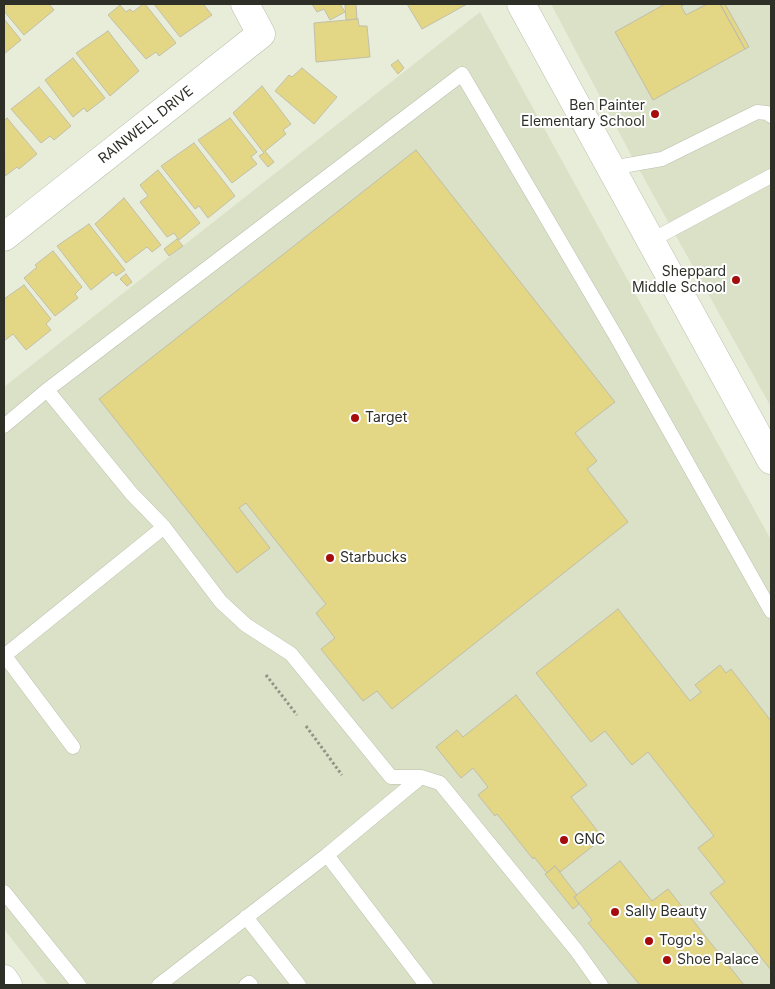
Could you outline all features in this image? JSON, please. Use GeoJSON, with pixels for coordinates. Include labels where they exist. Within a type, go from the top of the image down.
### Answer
{"type":"FeatureCollection","features":[{"type":"Feature","properties":{"kind":"street","name":"RAINWELL DRIVE"},"geometry":{"type":"LineString","coordinates":[[4,237],[261,34],[245,4]]}},
{"type":"Feature","properties":{"kind":"street"},"geometry":{"type":"LineString","coordinates":[[521,4],[771,460]]}},
{"type":"Feature","properties":{"kind":"street"},"geometry":{"type":"LineString","coordinates":[[4,979],[8,985]]}},
{"type":"Feature","properties":{"kind":"lane"},"geometry":{"type":"LineString","coordinates":[[4,426],[47,390],[462,74],[612,330],[771,611]]}},
{"type":"Feature","properties":{"kind":"lane"},"geometry":{"type":"LineString","coordinates":[[611,168],[662,159],[757,112],[767,113],[771,116]]}},
{"type":"Feature","properties":{"kind":"lane"},"geometry":{"type":"LineString","coordinates":[[650,241],[771,176]]}},
{"type":"Feature","properties":{"kind":"lane"},"geometry":{"type":"LineString","coordinates":[[47,390],[131,493],[164,527],[221,602],[246,624],[292,654],[391,777],[421,777],[440,783],[576,950],[601,985]]}},
{"type":"Feature","properties":{"kind":"lane"},"geometry":{"type":"LineString","coordinates":[[73,747],[4,656],[164,527]]}},
{"type":"Feature","properties":{"kind":"lane"},"geometry":{"type":"LineString","coordinates":[[159,985],[327,855],[421,777]]}},
{"type":"Feature","properties":{"kind":"lane"},"geometry":{"type":"LineString","coordinates":[[327,855],[426,985]]}},
{"type":"Feature","properties":{"kind":"lane"},"geometry":{"type":"LineString","coordinates":[[4,892],[79,985]]}},
{"type":"Feature","properties":{"kind":"lane"},"geometry":{"type":"LineString","coordinates":[[246,917],[300,985]]}},
{"type":"Feature","properties":{"kind":"lane"},"geometry":{"type":"LineString","coordinates":[[246,985],[249,983],[251,985]]}},
{"type":"Feature","properties":{"kind":"path"},"geometry":{"type":"LineString","coordinates":[[266,675],[297,714]]}},
{"type":"Feature","properties":{"kind":"path"},"geometry":{"type":"LineString","coordinates":[[306,726],[342,775]]}},
{"type":"Feature","properties":{"kind":"shaded area"},"geometry":{"type":"Polygon","coordinates":[[[551,4],[771,4],[771,407],[630,153],[551,4]]]}},
{"type":"Feature","properties":{"kind":"shaded area"},"geometry":{"type":"Polygon","coordinates":[[[480,12],[771,540],[771,985],[48,985],[4,929],[4,387],[480,12]]]}},
{"type":"Feature","properties":{"kind":"building"},"geometry":{"type":"Polygon","coordinates":[[[4,4],[49,4],[54,10],[24,35],[4,11],[4,4]]]}},
{"type":"Feature","properties":{"kind":"building"},"geometry":{"type":"Polygon","coordinates":[[[145,4],[176,43],[159,56],[156,52],[146,59],[108,15],[120,5],[126,12],[130,9],[133,12],[145,4]]]}},
{"type":"Feature","properties":{"kind":"building"},"geometry":{"type":"Polygon","coordinates":[[[154,4],[203,4],[212,15],[180,37],[154,4]]]}},
{"type":"Feature","properties":{"kind":"building"},"geometry":{"type":"Polygon","coordinates":[[[312,4],[340,4],[345,12],[330,20],[324,9],[317,12],[312,4]]]}},
{"type":"Feature","properties":{"kind":"building"},"geometry":{"type":"Polygon","coordinates":[[[356,4],[357,19],[346,20],[345,5],[356,4]]]}},
{"type":"Feature","properties":{"kind":"building"},"geometry":{"type":"Polygon","coordinates":[[[407,4],[467,4],[422,29],[407,4]]]}},
{"type":"Feature","properties":{"kind":"building"},"geometry":{"type":"Polygon","coordinates":[[[665,4],[686,4],[681,6],[686,15],[707,4],[720,4],[745,49],[653,100],[615,32],[665,4]]]}},
{"type":"Feature","properties":{"kind":"building"},"geometry":{"type":"Polygon","coordinates":[[[720,4],[725,4],[749,47],[745,49],[720,4]]]}},
{"type":"Feature","properties":{"kind":"building"},"geometry":{"type":"Polygon","coordinates":[[[4,19],[21,40],[4,54],[4,19]]]}},
{"type":"Feature","properties":{"kind":"building"},"geometry":{"type":"Polygon","coordinates":[[[358,19],[359,26],[367,26],[370,57],[316,62],[314,23],[358,19]]]}},
{"type":"Feature","properties":{"kind":"building"},"geometry":{"type":"Polygon","coordinates":[[[108,31],[139,71],[110,96],[76,53],[108,31]]]}},
{"type":"Feature","properties":{"kind":"building"},"geometry":{"type":"Polygon","coordinates":[[[73,58],[105,98],[87,112],[84,108],[73,117],[45,80],[73,58]]]}},
{"type":"Feature","properties":{"kind":"building"},"geometry":{"type":"Polygon","coordinates":[[[398,60],[404,68],[398,74],[391,65],[398,60]]]}},
{"type":"Feature","properties":{"kind":"building"},"geometry":{"type":"Polygon","coordinates":[[[302,68],[337,97],[314,124],[275,91],[289,75],[292,77],[302,68]]]}},
{"type":"Feature","properties":{"kind":"building"},"geometry":{"type":"Polygon","coordinates":[[[262,86],[291,124],[283,130],[286,134],[265,151],[274,162],[268,167],[259,156],[264,153],[233,113],[262,86]]]}},
{"type":"Feature","properties":{"kind":"building"},"geometry":{"type":"Polygon","coordinates":[[[39,87],[71,126],[54,140],[50,136],[41,143],[11,109],[39,87]]]}},
{"type":"Feature","properties":{"kind":"building"},"geometry":{"type":"Polygon","coordinates":[[[7,118],[37,154],[19,169],[17,167],[5,176],[4,121],[7,118]]]}},
{"type":"Feature","properties":{"kind":"building"},"geometry":{"type":"Polygon","coordinates":[[[230,118],[257,152],[251,157],[257,164],[232,183],[198,140],[230,118]]]}},
{"type":"Feature","properties":{"kind":"building"},"geometry":{"type":"Polygon","coordinates":[[[194,143],[235,196],[208,218],[199,206],[195,209],[161,166],[194,143]]]}},
{"type":"Feature","properties":{"kind":"building","name":"Target"},"geometry":{"type":"Polygon","coordinates":[[[416,150],[615,402],[575,433],[597,461],[587,469],[628,522],[392,709],[377,691],[363,701],[321,649],[335,638],[316,613],[326,604],[246,503],[239,508],[270,548],[237,573],[99,399],[416,150]]]}},
{"type":"Feature","properties":{"kind":"building"},"geometry":{"type":"Polygon","coordinates":[[[158,170],[200,223],[179,240],[174,233],[167,237],[140,202],[148,196],[140,185],[158,170]]]}},
{"type":"Feature","properties":{"kind":"building"},"geometry":{"type":"Polygon","coordinates":[[[124,198],[161,245],[152,252],[147,247],[126,263],[95,224],[124,198]]]}},
{"type":"Feature","properties":{"kind":"building"},"geometry":{"type":"Polygon","coordinates":[[[89,224],[125,270],[116,276],[113,272],[91,290],[57,246],[89,224]]]}},
{"type":"Feature","properties":{"kind":"building"},"geometry":{"type":"Polygon","coordinates":[[[177,239],[183,246],[169,256],[164,249],[177,239]]]}},
{"type":"Feature","properties":{"kind":"building"},"geometry":{"type":"Polygon","coordinates":[[[53,251],[82,287],[75,294],[78,298],[55,316],[24,278],[37,267],[35,265],[53,251]]]}},
{"type":"Feature","properties":{"kind":"building"},"geometry":{"type":"Polygon","coordinates":[[[126,274],[132,282],[127,286],[120,279],[126,274]]]}},
{"type":"Feature","properties":{"kind":"building"},"geometry":{"type":"Polygon","coordinates":[[[24,285],[51,319],[46,324],[51,330],[26,350],[13,334],[4,341],[4,299],[24,285]]]}},
{"type":"Feature","properties":{"kind":"building"},"geometry":{"type":"Polygon","coordinates":[[[618,609],[690,701],[701,692],[695,685],[720,665],[726,673],[731,669],[771,721],[771,970],[710,893],[725,882],[698,848],[714,836],[648,752],[632,765],[605,731],[591,742],[536,673],[618,609]]]}},
{"type":"Feature","properties":{"kind":"building"},"geometry":{"type":"Polygon","coordinates":[[[516,695],[587,785],[571,797],[603,838],[560,872],[555,866],[547,873],[534,857],[533,859],[497,814],[495,816],[478,795],[488,787],[473,768],[461,778],[436,747],[457,730],[463,737],[516,695]]]}},
{"type":"Feature","properties":{"kind":"building"},"geometry":{"type":"Polygon","coordinates":[[[620,861],[652,901],[668,889],[744,985],[640,985],[588,923],[592,920],[574,897],[620,861]]]}},
{"type":"Feature","properties":{"kind":"building"},"geometry":{"type":"Polygon","coordinates":[[[555,866],[577,895],[574,897],[579,904],[573,909],[545,874],[555,866]]]}},
{"type":"Feature","properties":{"kind":"place","name":"Ben Painter Elementary School"},"geometry":{"type":"Point","coordinates":[655,114]}},
{"type":"Feature","properties":{"kind":"place","name":"Sheppard Middle School"},"geometry":{"type":"Point","coordinates":[736,280]}},
{"type":"Feature","properties":{"kind":"place","name":"Target"},"geometry":{"type":"Point","coordinates":[355,418]}},
{"type":"Feature","properties":{"kind":"place","name":"Starbucks"},"geometry":{"type":"Point","coordinates":[330,558]}},
{"type":"Feature","properties":{"kind":"place","name":"GNC"},"geometry":{"type":"Point","coordinates":[564,840]}},
{"type":"Feature","properties":{"kind":"place","name":"Sally Beauty"},"geometry":{"type":"Point","coordinates":[615,912]}},
{"type":"Feature","properties":{"kind":"place","name":"Togo's"},"geometry":{"type":"Point","coordinates":[649,941]}},
{"type":"Feature","properties":{"kind":"place","name":"Shoe Palace"},"geometry":{"type":"Point","coordinates":[667,960]}}]}
